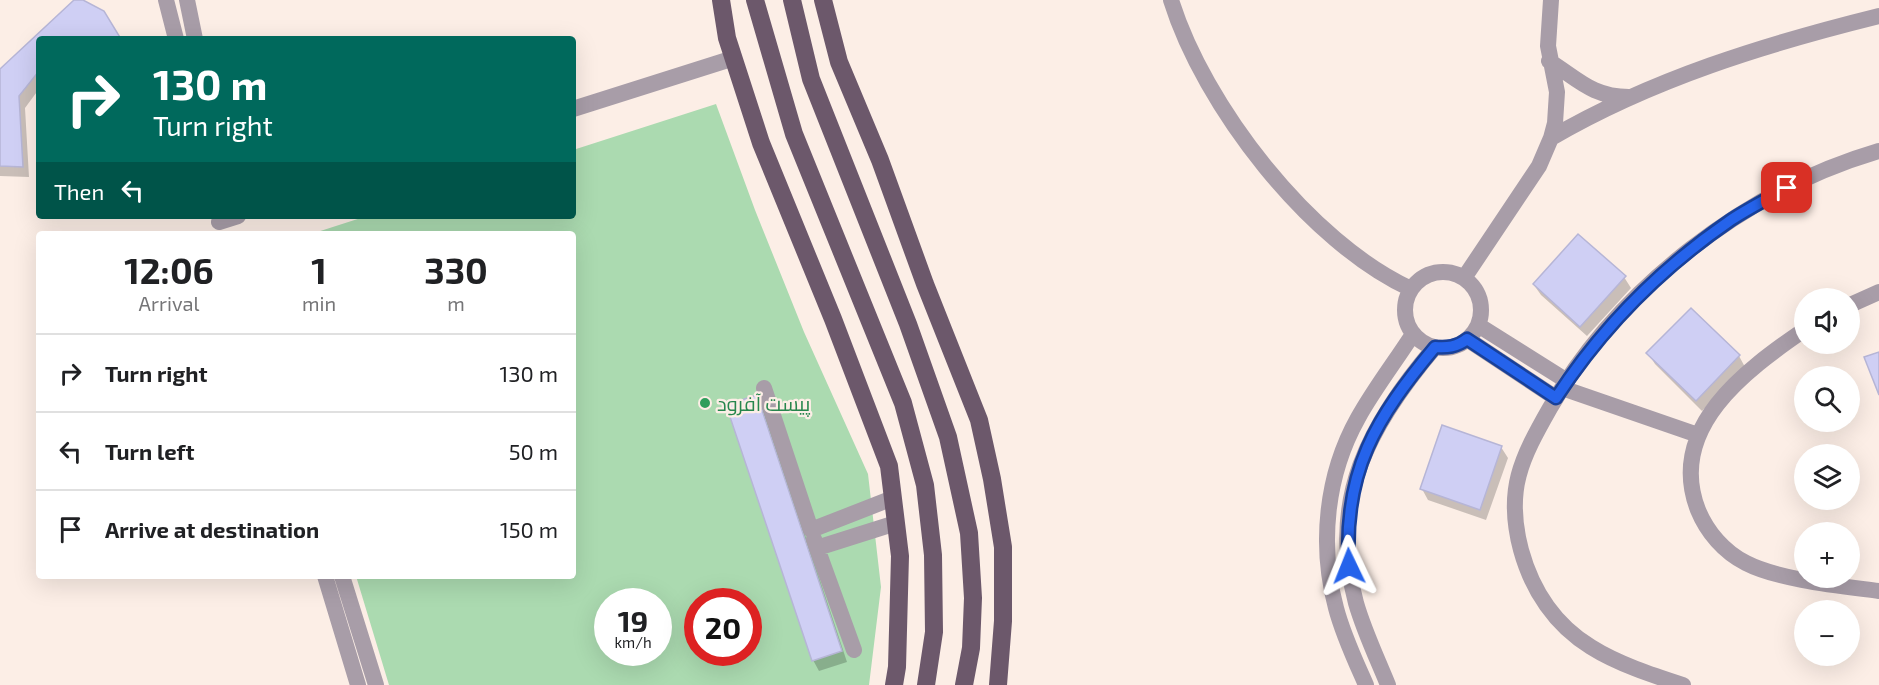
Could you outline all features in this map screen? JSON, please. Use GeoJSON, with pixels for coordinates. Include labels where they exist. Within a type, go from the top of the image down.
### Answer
{"type":"FeatureCollection","features":[{"type":"Feature","properties":{"kind":"main road"},"geometry":{"type":"LineString","coordinates":[[721,0],[727,38],[761,142],[889,466],[900,556],[897,667],[894,685]]}},
{"type":"Feature","properties":{"kind":"main road"},"geometry":{"type":"LineString","coordinates":[[755,0],[794,134],[903,403],[925,485],[933,555],[934,632],[926,685]]}},
{"type":"Feature","properties":{"kind":"main road"},"geometry":{"type":"LineString","coordinates":[[792,0],[811,79],[908,324],[948,437],[969,532],[973,587],[971,648],[964,685]]}},
{"type":"Feature","properties":{"kind":"main road"},"geometry":{"type":"LineString","coordinates":[[823,0],[839,62],[880,160],[925,284],[979,420],[992,479],[1003,547],[1003,621],[998,685]]}},
{"type":"Feature","properties":{"kind":"street"},"geometry":{"type":"LineString","coordinates":[[166,0],[175,36]]}},
{"type":"Feature","properties":{"kind":"street"},"geometry":{"type":"LineString","coordinates":[[188,0],[194,36]]}},
{"type":"Feature","properties":{"kind":"street"},"geometry":{"type":"LineString","coordinates":[[1170,0],[1179,26],[1211,87],[1243,138],[1287,193],[1343,245],[1386,278],[1411,289]]}},
{"type":"Feature","properties":{"kind":"street"},"geometry":{"type":"LineString","coordinates":[[1464,278],[1539,166],[1551,138],[1557,107],[1557,92],[1549,61],[1548,30],[1551,0]]}},
{"type":"Feature","properties":{"kind":"street"},"geometry":{"type":"LineString","coordinates":[[1551,138],[1591,115],[1630,97],[1732,58],[1879,15]]}},
{"type":"Feature","properties":{"kind":"street"},"geometry":{"type":"LineString","coordinates":[[576,109],[734,58]]}},
{"type":"Feature","properties":{"kind":"street"},"geometry":{"type":"LineString","coordinates":[[1549,61],[1589,88],[1609,95],[1630,97]]}},
{"type":"Feature","properties":{"kind":"street"},"geometry":{"type":"LineString","coordinates":[[1683,685],[1632,666],[1589,646],[1567,629],[1539,597],[1527,571],[1519,543],[1514,503],[1517,477],[1527,449],[1562,389],[1605,330],[1629,304],[1680,257],[1733,218],[1787,188],[1879,151]]}},
{"type":"Feature","properties":{"kind":"street"},"geometry":{"type":"LineString","coordinates":[[1453,273],[1464,278],[1474,287],[1480,299],[1481,312],[1478,325],[1461,344],[1448,348],[1435,347],[1422,342],[1407,324],[1406,300],[1411,289],[1419,280],[1430,274],[1453,273]]}},
{"type":"Feature","properties":{"kind":"street"},"geometry":{"type":"LineString","coordinates":[[1860,301],[1879,292]]}},
{"type":"Feature","properties":{"kind":"street"},"geometry":{"type":"LineString","coordinates":[[1478,325],[1562,389]]}},
{"type":"Feature","properties":{"kind":"street"},"geometry":{"type":"LineString","coordinates":[[1366,685],[1342,628],[1332,588],[1327,546],[1330,502],[1340,459],[1357,419],[1413,334]]}},
{"type":"Feature","properties":{"kind":"street"},"geometry":{"type":"LineString","coordinates":[[1794,337],[1766,358],[1714,407],[1698,435],[1692,468],[1695,500],[1709,531],[1727,551],[1745,563],[1764,571],[1805,580],[1879,591]]}},
{"type":"Feature","properties":{"kind":"street"},"geometry":{"type":"LineString","coordinates":[[1467,339],[1562,389],[1698,435]]}},
{"type":"Feature","properties":{"kind":"street"},"geometry":{"type":"LineString","coordinates":[[1388,685],[1362,621],[1352,585],[1348,546],[1350,505],[1360,466],[1376,428],[1407,381],[1435,347]]}},
{"type":"Feature","properties":{"kind":"street"},"geometry":{"type":"LineString","coordinates":[[764,388],[811,531],[854,650]]}},
{"type":"Feature","properties":{"kind":"street"},"geometry":{"type":"LineString","coordinates":[[811,531],[893,498]]}},
{"type":"Feature","properties":{"kind":"street"},"geometry":{"type":"LineString","coordinates":[[818,548],[896,524]]}},
{"type":"Feature","properties":{"kind":"street"},"geometry":{"type":"LineString","coordinates":[[326,579],[358,685]]}},
{"type":"Feature","properties":{"kind":"street"},"geometry":{"type":"LineString","coordinates":[[343,579],[376,685]]}},
{"type":"Feature","properties":{"kind":"green space","name":"پیست آفرود"},"geometry":{"type":"Polygon","coordinates":[[[716,104],[804,332],[868,474],[881,587],[869,685],[389,685],[357,579],[576,579],[576,231],[320,231],[358,219],[576,219],[576,149],[716,104]]]}},
{"type":"Feature","properties":{"kind":"building"},"geometry":{"type":"Polygon","coordinates":[[[74,0],[83,0],[104,11],[119,36],[36,36],[36,75],[19,96],[23,167],[0,166],[0,69],[74,0]]]}},
{"type":"Feature","properties":{"kind":"building"},"geometry":{"type":"Polygon","coordinates":[[[1578,234],[1626,276],[1580,327],[1533,284],[1578,234]]]}},
{"type":"Feature","properties":{"kind":"building"},"geometry":{"type":"Polygon","coordinates":[[[1691,308],[1740,355],[1696,401],[1646,353],[1691,308]]]}},
{"type":"Feature","properties":{"kind":"building"},"geometry":{"type":"Polygon","coordinates":[[[1879,352],[1879,395],[1864,357],[1879,352]]]}},
{"type":"Feature","properties":{"kind":"building"},"geometry":{"type":"Polygon","coordinates":[[[757,395],[842,651],[812,661],[726,405],[757,395]]]}},
{"type":"Feature","properties":{"kind":"building"},"geometry":{"type":"Polygon","coordinates":[[[1442,425],[1502,446],[1480,510],[1420,489],[1442,425]]]}},
{"type":"Feature","properties":{"kind":"place","name":"پیست آفرود"},"geometry":{"type":"Point","coordinates":[705,403]}},
{"type":"Feature","properties":{"kind":"route"},"geometry":{"type":"LineString","coordinates":[[1349,566],[1350,505],[1367,447],[1386,411],[1435,347],[1448,348],[1461,344],[1467,339],[1556,398],[1583,357],[1605,330],[1654,280],[1680,257],[1733,218],[1787,188]]}}]}
